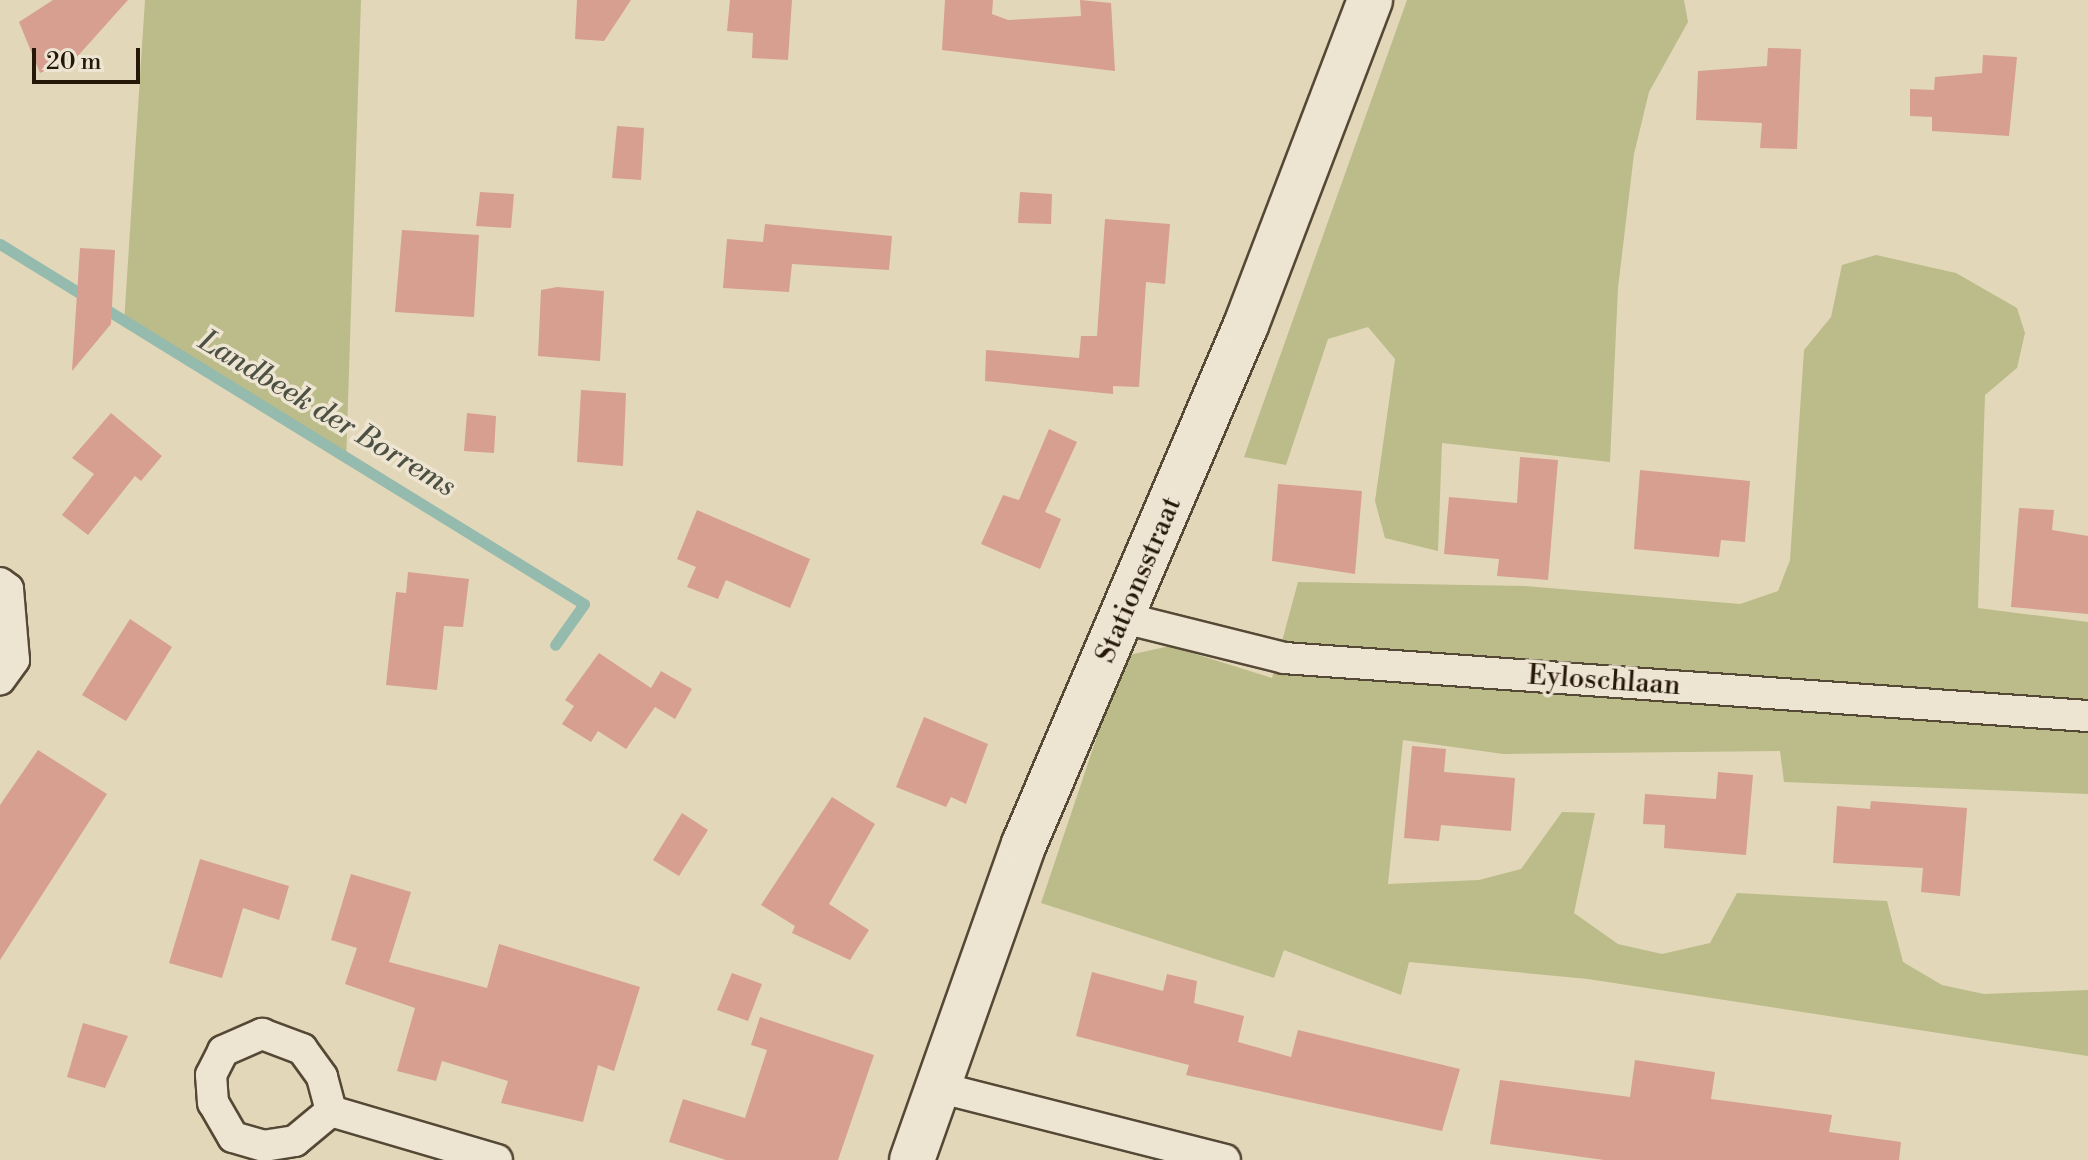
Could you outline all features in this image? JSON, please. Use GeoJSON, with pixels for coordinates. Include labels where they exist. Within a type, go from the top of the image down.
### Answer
{"type":"FeatureCollection","features":[{"type":"Feature","properties":{"kind":"street","name":"Stationsstraat"},"geometry":{"type":"LineString","coordinates":[[912,1160],[1024,844],[1124,618],[1370,0]]}},
{"type":"Feature","properties":{"kind":"street"},"geometry":{"type":"LineString","coordinates":[[0,583],[8,589],[14,660],[0,679]]}},
{"type":"Feature","properties":{"kind":"street","name":"Eyloschlaan"},"geometry":{"type":"LineString","coordinates":[[1124,618],[1284,658],[2088,716]]}},
{"type":"Feature","properties":{"kind":"street"},"geometry":{"type":"LineString","coordinates":[[937,1087],[1225,1160]]}},
{"type":"Feature","properties":{"kind":"street"},"geometry":{"type":"LineString","coordinates":[[331,1111],[497,1160]]}},
{"type":"Feature","properties":{"kind":"green space"},"geometry":{"type":"Polygon","coordinates":[[[145,0],[361,0],[346,464],[124,323],[145,0]]]}},
{"type":"Feature","properties":{"kind":"green space"},"geometry":{"type":"Polygon","coordinates":[[[1407,0],[1684,0],[1688,22],[1649,92],[1634,154],[1618,288],[1610,462],[1442,443],[1438,551],[1385,538],[1375,501],[1395,359],[1368,327],[1328,339],[1286,465],[1244,457],[1407,0]]]}},
{"type":"Feature","properties":{"kind":"green space"},"geometry":{"type":"Polygon","coordinates":[[[1876,255],[1956,273],[2017,308],[2025,333],[2017,368],[1985,395],[1978,608],[2088,622],[2088,794],[1784,782],[1780,751],[1503,754],[1403,740],[1388,884],[1479,880],[1521,869],[1562,812],[1595,813],[1574,913],[1618,944],[1662,954],[1710,943],[1737,893],[1887,901],[1903,962],[1942,985],[1984,994],[2088,990],[2088,1056],[1588,979],[1409,962],[1401,995],[1284,950],[1274,978],[1041,903],[1124,656],[1170,646],[1272,678],[1298,582],[1525,586],[1740,604],[1778,591],[1790,560],[1804,350],[1831,317],[1842,265],[1876,255]]]}},
{"type":"Feature","properties":{"kind":"building"},"geometry":{"type":"Polygon","coordinates":[[[53,0],[128,0],[76,58],[40,73],[19,22],[53,0]]]}},
{"type":"Feature","properties":{"kind":"building"},"geometry":{"type":"Polygon","coordinates":[[[577,0],[631,0],[604,41],[575,39],[577,0]]]}},
{"type":"Feature","properties":{"kind":"building"},"geometry":{"type":"Polygon","coordinates":[[[730,0],[792,0],[788,60],[752,58],[753,33],[727,31],[730,0]]]}},
{"type":"Feature","properties":{"kind":"building"},"geometry":{"type":"Polygon","coordinates":[[[945,0],[993,0],[992,14],[1008,20],[1081,16],[1080,0],[1111,3],[1115,71],[942,50],[945,0]]]}},
{"type":"Feature","properties":{"kind":"building"},"geometry":{"type":"Polygon","coordinates":[[[1768,48],[1801,49],[1797,149],[1760,148],[1762,123],[1696,120],[1698,71],[1767,66],[1768,48]]]}},
{"type":"Feature","properties":{"kind":"building"},"geometry":{"type":"Polygon","coordinates":[[[1983,55],[2017,57],[2009,136],[1932,131],[1932,117],[1910,116],[1910,89],[1934,90],[1935,77],[1982,73],[1983,55]]]}},
{"type":"Feature","properties":{"kind":"building"},"geometry":{"type":"Polygon","coordinates":[[[617,126],[644,128],[641,180],[612,178],[617,126]]]}},
{"type":"Feature","properties":{"kind":"building"},"geometry":{"type":"Polygon","coordinates":[[[480,192],[514,194],[511,228],[476,226],[480,192]]]}},
{"type":"Feature","properties":{"kind":"building"},"geometry":{"type":"Polygon","coordinates":[[[1020,192],[1052,194],[1051,224],[1018,223],[1020,192]]]}},
{"type":"Feature","properties":{"kind":"building"},"geometry":{"type":"Polygon","coordinates":[[[1105,219],[1170,224],[1165,284],[1146,282],[1139,387],[1113,386],[1113,394],[985,381],[986,350],[1079,358],[1081,336],[1097,336],[1105,219]]]}},
{"type":"Feature","properties":{"kind":"building"},"geometry":{"type":"Polygon","coordinates":[[[765,224],[892,236],[889,270],[792,264],[789,292],[723,288],[727,239],[763,242],[765,224]]]}},
{"type":"Feature","properties":{"kind":"building"},"geometry":{"type":"Polygon","coordinates":[[[402,230],[479,235],[474,317],[395,312],[402,230]]]}},
{"type":"Feature","properties":{"kind":"building"},"geometry":{"type":"Polygon","coordinates":[[[80,248],[115,250],[111,324],[72,371],[80,248]]]}},
{"type":"Feature","properties":{"kind":"building"},"geometry":{"type":"Polygon","coordinates":[[[557,287],[604,291],[600,361],[538,356],[541,290],[557,287]]]}},
{"type":"Feature","properties":{"kind":"building"},"geometry":{"type":"Polygon","coordinates":[[[581,390],[626,393],[623,466],[577,462],[581,390]]]}},
{"type":"Feature","properties":{"kind":"building"},"geometry":{"type":"Polygon","coordinates":[[[111,413],[162,456],[141,481],[135,476],[88,535],[62,515],[94,474],[72,458],[111,413]]]}},
{"type":"Feature","properties":{"kind":"building"},"geometry":{"type":"Polygon","coordinates":[[[467,413],[496,416],[494,453],[464,451],[467,413]]]}},
{"type":"Feature","properties":{"kind":"building"},"geometry":{"type":"Polygon","coordinates":[[[1049,429],[1077,442],[1045,512],[1061,519],[1040,569],[981,544],[1003,495],[1019,500],[1049,429]]]}},
{"type":"Feature","properties":{"kind":"building"},"geometry":{"type":"Polygon","coordinates":[[[1520,457],[1558,460],[1548,580],[1497,576],[1499,559],[1444,554],[1449,497],[1517,503],[1520,457]]]}},
{"type":"Feature","properties":{"kind":"building"},"geometry":{"type":"Polygon","coordinates":[[[1640,470],[1750,481],[1745,542],[1721,540],[1719,557],[1634,549],[1640,470]]]}},
{"type":"Feature","properties":{"kind":"building"},"geometry":{"type":"Polygon","coordinates":[[[1278,484],[1362,491],[1355,574],[1272,561],[1278,484]]]}},
{"type":"Feature","properties":{"kind":"building"},"geometry":{"type":"Polygon","coordinates":[[[2019,508],[2054,510],[2052,530],[2088,536],[2088,614],[2011,607],[2019,508]]]}},
{"type":"Feature","properties":{"kind":"building"},"geometry":{"type":"Polygon","coordinates":[[[697,510],[810,559],[790,608],[726,580],[718,599],[687,587],[696,567],[677,559],[697,510]]]}},
{"type":"Feature","properties":{"kind":"building"},"geometry":{"type":"Polygon","coordinates":[[[408,572],[469,579],[463,627],[444,626],[437,690],[386,685],[396,592],[406,593],[408,572]]]}},
{"type":"Feature","properties":{"kind":"building"},"geometry":{"type":"Polygon","coordinates":[[[130,619],[172,647],[126,721],[82,695],[130,619]]]}},
{"type":"Feature","properties":{"kind":"building"},"geometry":{"type":"Polygon","coordinates":[[[599,653],[651,688],[661,671],[692,689],[675,719],[655,707],[626,749],[598,731],[591,742],[562,724],[574,706],[565,700],[599,653]]]}},
{"type":"Feature","properties":{"kind":"building"},"geometry":{"type":"Polygon","coordinates":[[[924,717],[988,744],[966,804],[951,797],[946,807],[896,787],[924,717]]]}},
{"type":"Feature","properties":{"kind":"building"},"geometry":{"type":"Polygon","coordinates":[[[1412,746],[1446,749],[1444,772],[1515,778],[1511,831],[1441,825],[1439,841],[1404,838],[1412,746]]]}},
{"type":"Feature","properties":{"kind":"building"},"geometry":{"type":"Polygon","coordinates":[[[38,750],[107,794],[0,960],[0,805],[38,750]]]}},
{"type":"Feature","properties":{"kind":"building"},"geometry":{"type":"Polygon","coordinates":[[[1718,772],[1753,775],[1746,855],[1664,848],[1665,825],[1643,824],[1645,794],[1716,799],[1718,772]]]}},
{"type":"Feature","properties":{"kind":"building"},"geometry":{"type":"Polygon","coordinates":[[[832,797],[875,824],[829,904],[869,930],[850,960],[792,933],[795,926],[761,905],[832,797]]]}},
{"type":"Feature","properties":{"kind":"building"},"geometry":{"type":"Polygon","coordinates":[[[1871,801],[1967,808],[1960,896],[1921,892],[1923,868],[1833,863],[1837,806],[1870,809],[1871,801]]]}},
{"type":"Feature","properties":{"kind":"building"},"geometry":{"type":"Polygon","coordinates":[[[682,813],[708,830],[679,876],[653,860],[682,813]]]}},
{"type":"Feature","properties":{"kind":"building"},"geometry":{"type":"Polygon","coordinates":[[[200,859],[289,886],[279,920],[243,908],[222,978],[169,963],[200,859]]]}},
{"type":"Feature","properties":{"kind":"building"},"geometry":{"type":"Polygon","coordinates":[[[351,874],[411,892],[389,962],[487,988],[499,944],[640,987],[614,1071],[598,1065],[583,1122],[501,1103],[508,1081],[442,1061],[436,1081],[397,1071],[415,1008],[345,984],[357,948],[331,940],[351,874]]]}},
{"type":"Feature","properties":{"kind":"building"},"geometry":{"type":"Polygon","coordinates":[[[1092,972],[1163,991],[1167,974],[1197,981],[1194,1003],[1244,1016],[1238,1042],[1291,1057],[1298,1030],[1460,1069],[1442,1131],[1186,1075],[1189,1065],[1076,1036],[1092,972]]]}},
{"type":"Feature","properties":{"kind":"building"},"geometry":{"type":"Polygon","coordinates":[[[732,973],[762,984],[748,1021],[717,1010],[732,973]]]}},
{"type":"Feature","properties":{"kind":"building"},"geometry":{"type":"Polygon","coordinates":[[[760,1017],[874,1055],[838,1160],[726,1160],[669,1142],[683,1099],[745,1118],[767,1050],[751,1045],[760,1017]]]}},
{"type":"Feature","properties":{"kind":"building"},"geometry":{"type":"Polygon","coordinates":[[[83,1023],[128,1036],[105,1088],[67,1077],[83,1023]]]}},
{"type":"Feature","properties":{"kind":"building"},"geometry":{"type":"Polygon","coordinates":[[[1635,1060],[1715,1072],[1711,1099],[1832,1115],[1829,1132],[1901,1142],[1899,1160],[1604,1160],[1490,1144],[1500,1080],[1630,1097],[1635,1060]]]}},
{"type":"Feature","properties":{"kind":"waterway","name":"Landbeek der Borrems"},"geometry":{"type":"LineString","coordinates":[[0,244],[584,604],[555,645]]}}]}
